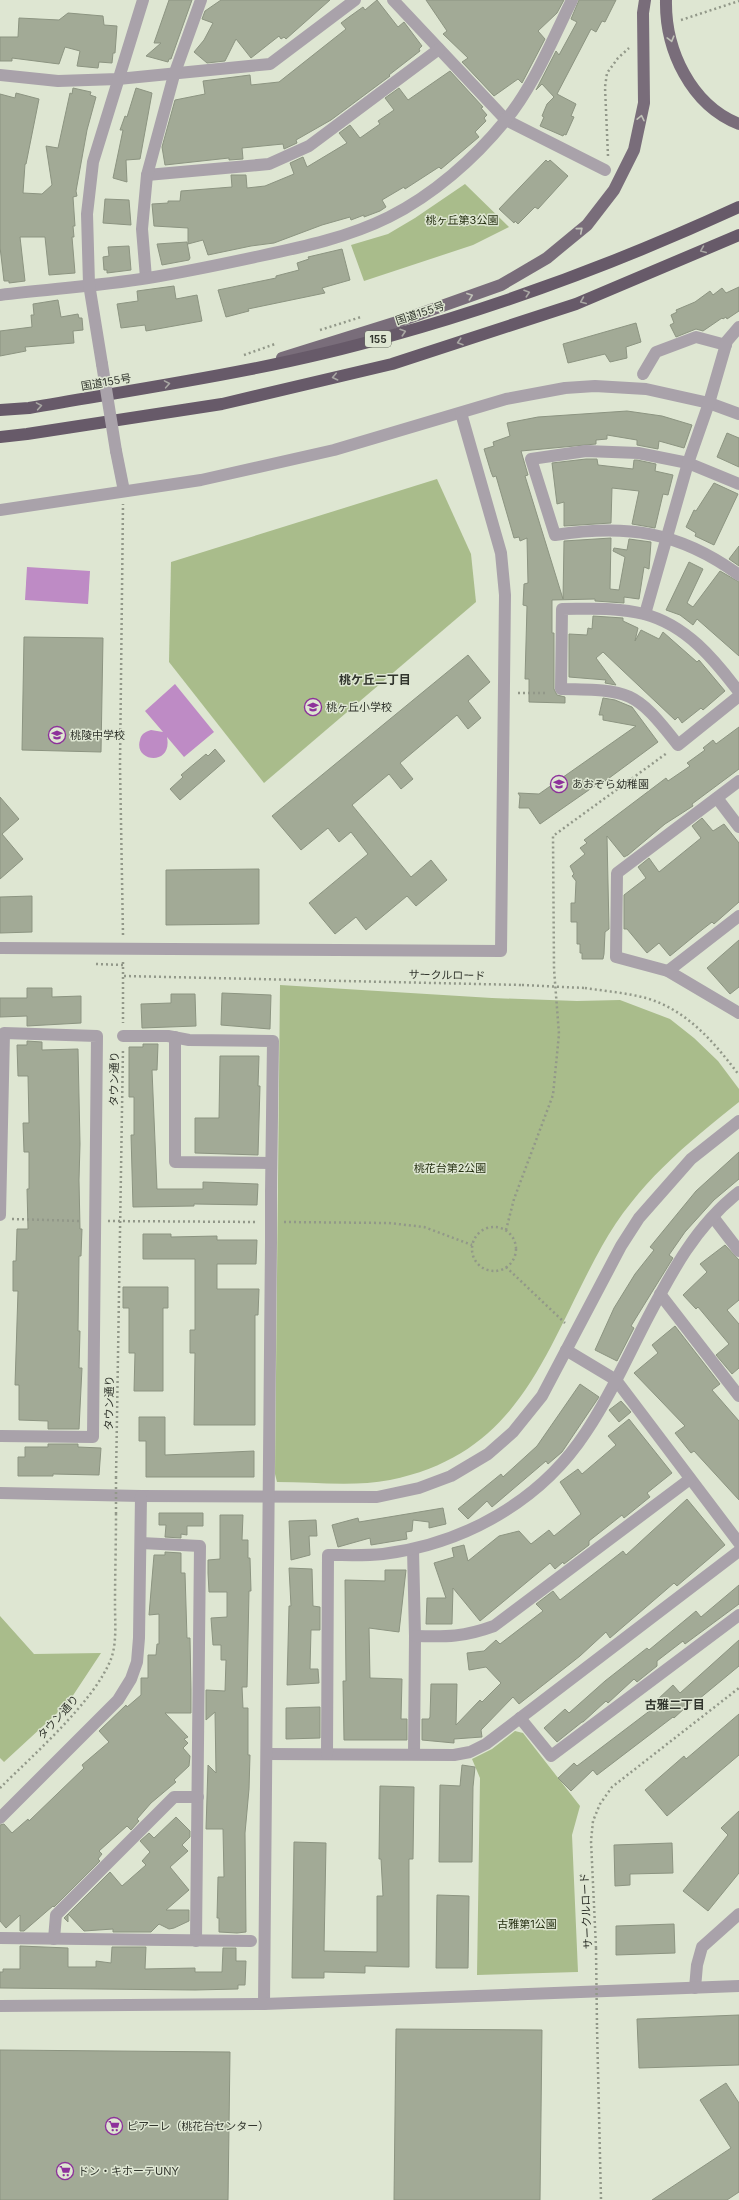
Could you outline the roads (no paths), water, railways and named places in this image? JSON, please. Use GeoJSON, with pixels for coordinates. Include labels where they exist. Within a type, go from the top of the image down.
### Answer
{"type":"FeatureCollection","features":[{"type":"Feature","properties":{"kind":"highway","name":"国道155号"},"geometry":{"type":"LineString","coordinates":[[0,410],[28,408],[233,373],[390,336],[561,282],[667,240],[739,207]]}},
{"type":"Feature","properties":{"kind":"highway","name":"155"},"geometry":{"type":"LineString","coordinates":[[0,437],[222,404],[392,364],[576,304],[739,235]]}},
{"type":"Feature","properties":{"kind":"main road"},"geometry":{"type":"LineString","coordinates":[[233,373],[397,322],[501,285],[547,258],[586,225],[614,190],[634,150],[644,103],[643,12],[645,0]]}},
{"type":"Feature","properties":{"kind":"main road"},"geometry":{"type":"LineString","coordinates":[[666,0],[669,35],[676,57],[688,81],[705,102],[727,119],[739,124]]}},
{"type":"Feature","properties":{"kind":"street"},"geometry":{"type":"LineString","coordinates":[[124,491],[116,451],[89,284],[87,214],[93,162],[143,0]]}},
{"type":"Feature","properties":{"kind":"street"},"geometry":{"type":"LineString","coordinates":[[146,278],[142,229],[147,175],[174,75],[201,0]]}},
{"type":"Feature","properties":{"kind":"street"},"geometry":{"type":"LineString","coordinates":[[0,75],[58,81],[118,79],[174,75],[270,64],[355,0]]}},
{"type":"Feature","properties":{"kind":"street"},"geometry":{"type":"LineString","coordinates":[[393,0],[506,120],[605,170]]}},
{"type":"Feature","properties":{"kind":"street"},"geometry":{"type":"LineString","coordinates":[[0,295],[146,278],[303,247],[347,234],[389,217],[431,191],[468,161],[506,120],[531,81],[572,0]]}},
{"type":"Feature","properties":{"kind":"street"},"geometry":{"type":"LineString","coordinates":[[147,175],[269,164],[309,146],[439,49]]}},
{"type":"Feature","properties":{"kind":"street"},"geometry":{"type":"LineString","coordinates":[[645,614],[688,463],[709,403],[727,340],[739,327]]}},
{"type":"Feature","properties":{"kind":"street"},"geometry":{"type":"LineString","coordinates":[[643,374],[656,352],[696,337],[726,345]]}},
{"type":"Feature","properties":{"kind":"street"},"geometry":{"type":"LineString","coordinates":[[0,510],[201,480],[326,451],[536,392],[595,386],[646,390],[709,403],[739,414]]}},
{"type":"Feature","properties":{"kind":"street"},"geometry":{"type":"LineString","coordinates":[[0,948],[501,951],[505,595],[502,553],[461,413]]}},
{"type":"Feature","properties":{"kind":"street"},"geometry":{"type":"LineString","coordinates":[[739,484],[688,463],[638,454],[586,451],[532,459],[555,535],[592,529],[631,530],[667,538],[708,554],[739,575]]}},
{"type":"Feature","properties":{"kind":"street"},"geometry":{"type":"LineString","coordinates":[[739,692],[717,663],[697,642],[672,626],[645,614],[613,609],[562,609],[561,689],[608,690],[625,693],[642,703],[655,716],[678,745],[739,696]]}},
{"type":"Feature","properties":{"kind":"street"},"geometry":{"type":"LineString","coordinates":[[739,780],[617,873],[616,957],[668,971],[739,1013]]}},
{"type":"Feature","properties":{"kind":"street"},"geometry":{"type":"LineString","coordinates":[[717,798],[739,827]]}},
{"type":"Feature","properties":{"kind":"street"},"geometry":{"type":"LineString","coordinates":[[668,971],[739,916]]}},
{"type":"Feature","properties":{"kind":"street"},"geometry":{"type":"LineString","coordinates":[[0,1436],[93,1437],[98,1036],[4,1034],[4,1217]]}},
{"type":"Feature","properties":{"kind":"street"},"geometry":{"type":"LineString","coordinates":[[123,1036],[175,1037],[189,1040],[273,1041],[267,1497],[264,2004]]}},
{"type":"Feature","properties":{"kind":"street"},"geometry":{"type":"LineString","coordinates":[[175,1037],[175,1162],[271,1163]]}},
{"type":"Feature","properties":{"kind":"street"},"geometry":{"type":"LineString","coordinates":[[0,1493],[141,1496],[377,1497],[419,1488],[450,1476],[488,1454],[513,1432],[542,1396],[576,1330],[639,1218],[691,1159],[739,1120]]}},
{"type":"Feature","properties":{"kind":"street"},"geometry":{"type":"LineString","coordinates":[[327,1754],[328,1555],[381,1554],[413,1549],[458,1535],[489,1521],[517,1503],[544,1482],[568,1457],[587,1432],[616,1380],[660,1294],[693,1239],[739,1192]]}},
{"type":"Feature","properties":{"kind":"street"},"geometry":{"type":"LineString","coordinates":[[713,1217],[739,1251]]}},
{"type":"Feature","properties":{"kind":"street"},"geometry":{"type":"LineString","coordinates":[[660,1294],[739,1396]]}},
{"type":"Feature","properties":{"kind":"street"},"geometry":{"type":"LineString","coordinates":[[566,1350],[616,1380],[739,1543]]}},
{"type":"Feature","properties":{"kind":"street"},"geometry":{"type":"LineString","coordinates":[[415,1636],[449,1637],[471,1635],[494,1626],[690,1479]]}},
{"type":"Feature","properties":{"kind":"street"},"geometry":{"type":"LineString","coordinates":[[0,1818],[118,1700],[131,1678],[137,1662],[139,1638],[141,1496]]}},
{"type":"Feature","properties":{"kind":"street"},"geometry":{"type":"LineString","coordinates":[[141,1543],[200,1546],[196,1941]]}},
{"type":"Feature","properties":{"kind":"street"},"geometry":{"type":"LineString","coordinates":[[413,1549],[415,1636],[414,1754]]}},
{"type":"Feature","properties":{"kind":"street"},"geometry":{"type":"LineString","coordinates":[[266,1754],[454,1755],[470,1752],[486,1744],[739,1551]]}},
{"type":"Feature","properties":{"kind":"street"},"geometry":{"type":"LineString","coordinates":[[520,1718],[551,1756],[739,1615]]}},
{"type":"Feature","properties":{"kind":"street"},"geometry":{"type":"LineString","coordinates":[[54,1939],[56,1915],[174,1797],[198,1797]]}},
{"type":"Feature","properties":{"kind":"street"},"geometry":{"type":"LineString","coordinates":[[695,1988],[697,1965],[702,1947],[739,1914]]}},
{"type":"Feature","properties":{"kind":"street"},"geometry":{"type":"LineString","coordinates":[[0,1938],[251,1942]]}},
{"type":"Feature","properties":{"kind":"street"},"geometry":{"type":"LineString","coordinates":[[0,2006],[264,2004],[739,1986]]}},
{"type":"Feature","properties":{"kind":"place","name":"桃ヶ丘小学校"},"geometry":{"type":"Point","coordinates":[313,707]}},
{"type":"Feature","properties":{"kind":"place","name":"桃陵中学校"},"geometry":{"type":"Point","coordinates":[57,735]}},
{"type":"Feature","properties":{"kind":"place","name":"あおぞら幼稚園"},"geometry":{"type":"Point","coordinates":[559,784]}},
{"type":"Feature","properties":{"kind":"place","name":"ピアーレ（桃花台センター）"},"geometry":{"type":"Point","coordinates":[114,2126]}},
{"type":"Feature","properties":{"kind":"place","name":"ドン・キホーテUNY"},"geometry":{"type":"Point","coordinates":[65,2171]}},
{"type":"Feature","properties":{"kind":"district","name":"桃ケ丘二丁目"},"geometry":{"type":"Point","coordinates":[375,679]}},
{"type":"Feature","properties":{"kind":"district","name":"古雅二丁目"},"geometry":{"type":"Point","coordinates":[675,1704]}},
{"type":"Feature","properties":{"kind":"park label","name":"桃ヶ丘第3公園"},"geometry":{"type":"Point","coordinates":[462,220]}},
{"type":"Feature","properties":{"kind":"park label","name":"桃花台第2公園"},"geometry":{"type":"Point","coordinates":[450,1168]}},
{"type":"Feature","properties":{"kind":"park label","name":"古雅第1公園"},"geometry":{"type":"Point","coordinates":[527,1924]}}]}
